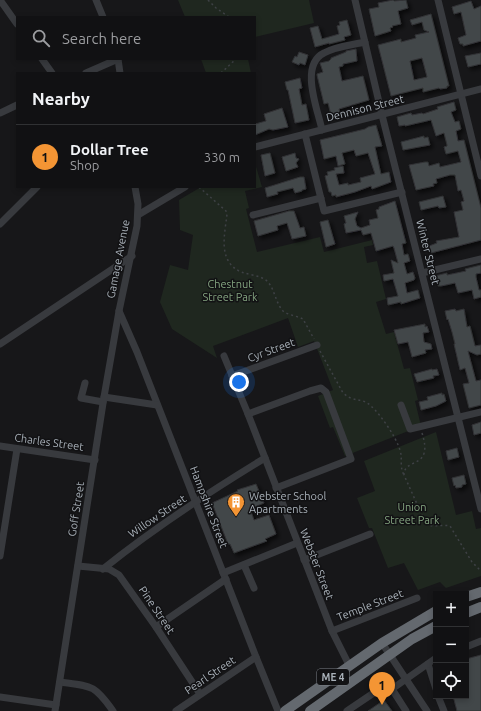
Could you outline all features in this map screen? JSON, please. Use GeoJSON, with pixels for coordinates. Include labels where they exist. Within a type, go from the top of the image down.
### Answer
{"type":"FeatureCollection","features":[{"type":"Feature","properties":{"kind":"highway"},"geometry":{"type":"LineString","coordinates":[[469,596],[481,592]]}},
{"type":"Feature","properties":{"kind":"highway"},"geometry":{"type":"LineString","coordinates":[[469,612],[481,607]]}},
{"type":"Feature","properties":{"kind":"highway","name":"ME 4"},"geometry":{"type":"LineString","coordinates":[[285,711],[382,643],[433,613]]}},
{"type":"Feature","properties":{"kind":"highway","name":"ME 4"},"geometry":{"type":"LineString","coordinates":[[310,711],[412,639],[434,627]]}},
{"type":"Feature","properties":{"kind":"street"},"geometry":{"type":"LineString","coordinates":[[0,0],[16,23]]}},
{"type":"Feature","properties":{"kind":"street"},"geometry":{"type":"LineString","coordinates":[[96,0],[103,16]]}},
{"type":"Feature","properties":{"kind":"street","name":"Winter Street"},"geometry":{"type":"LineString","coordinates":[[355,0],[382,115],[481,509]]}},
{"type":"Feature","properties":{"kind":"street"},"geometry":{"type":"LineString","coordinates":[[438,0],[481,176]]}},
{"type":"Feature","properties":{"kind":"street"},"geometry":{"type":"LineString","coordinates":[[322,130],[311,80],[315,62],[322,53],[365,42]]}},
{"type":"Feature","properties":{"kind":"street"},"geometry":{"type":"LineString","coordinates":[[43,60],[51,72]]}},
{"type":"Feature","properties":{"kind":"street"},"geometry":{"type":"LineString","coordinates":[[88,72],[116,60]]}},
{"type":"Feature","properties":{"kind":"street"},"geometry":{"type":"LineString","coordinates":[[118,60],[120,72]]}},
{"type":"Feature","properties":{"kind":"street","name":"Dennison Street"},"geometry":{"type":"LineString","coordinates":[[256,147],[481,89]]}},
{"type":"Feature","properties":{"kind":"street"},"geometry":{"type":"LineString","coordinates":[[0,113],[16,105]]}},
{"type":"Feature","properties":{"kind":"street"},"geometry":{"type":"LineString","coordinates":[[305,134],[324,212],[402,192]]}},
{"type":"Feature","properties":{"kind":"street"},"geometry":{"type":"LineString","coordinates":[[0,224],[37,188]]}},
{"type":"Feature","properties":{"kind":"street","name":"Gamage Avenue"},"geometry":{"type":"LineString","coordinates":[[119,311],[132,256],[138,215],[135,188]]}},
{"type":"Feature","properties":{"kind":"street"},"geometry":{"type":"LineString","coordinates":[[138,215],[183,188]]}},
{"type":"Feature","properties":{"kind":"street"},"geometry":{"type":"LineString","coordinates":[[252,214],[321,198]]}},
{"type":"Feature","properties":{"kind":"street"},"geometry":{"type":"LineString","coordinates":[[0,344],[132,256]]}},
{"type":"Feature","properties":{"kind":"street"},"geometry":{"type":"LineString","coordinates":[[422,273],[481,259]]}},
{"type":"Feature","properties":{"kind":"street","name":"Goff Street"},"geometry":{"type":"LineString","coordinates":[[56,708],[94,460],[119,311]]}},
{"type":"Feature","properties":{"kind":"street","name":"Hampshire Street"},"geometry":{"type":"LineString","coordinates":[[119,311],[137,352],[278,711]]}},
{"type":"Feature","properties":{"kind":"street","name":"Cyr Street"},"geometry":{"type":"LineString","coordinates":[[232,376],[317,345]]}},
{"type":"Feature","properties":{"kind":"street","name":"Webster Street"},"geometry":{"type":"LineString","coordinates":[[224,356],[332,631],[350,666]]}},
{"type":"Feature","properties":{"kind":"street"},"geometry":{"type":"LineString","coordinates":[[84,383],[81,398],[157,405]]}},
{"type":"Feature","properties":{"kind":"street"},"geometry":{"type":"LineString","coordinates":[[248,414],[318,388],[321,388],[326,392],[351,459],[276,488]]}},
{"type":"Feature","properties":{"kind":"street"},"geometry":{"type":"LineString","coordinates":[[401,405],[410,429],[481,412]]}},
{"type":"Feature","properties":{"kind":"street","name":"Charles Street"},"geometry":{"type":"LineString","coordinates":[[0,446],[94,460]]}},
{"type":"Feature","properties":{"kind":"street"},"geometry":{"type":"LineString","coordinates":[[0,556],[17,449]]}},
{"type":"Feature","properties":{"kind":"street","name":"Willow Street"},"geometry":{"type":"LineString","coordinates":[[103,569],[131,547],[196,502],[265,458]]}},
{"type":"Feature","properties":{"kind":"street"},"geometry":{"type":"LineString","coordinates":[[304,560],[370,534]]}},
{"type":"Feature","properties":{"kind":"street"},"geometry":{"type":"LineString","coordinates":[[156,627],[224,576],[244,565],[297,543]]}},
{"type":"Feature","properties":{"kind":"street"},"geometry":{"type":"LineString","coordinates":[[244,565],[254,588]]}},
{"type":"Feature","properties":{"kind":"street","name":"Pine Street"},"geometry":{"type":"LineString","coordinates":[[78,566],[113,571],[120,575],[200,694]]}},
{"type":"Feature","properties":{"kind":"street","name":"Temple Street"},"geometry":{"type":"LineString","coordinates":[[332,631],[417,598]]}},
{"type":"Feature","properties":{"kind":"street"},"geometry":{"type":"LineString","coordinates":[[469,645],[481,641]]}},
{"type":"Feature","properties":{"kind":"street"},"geometry":{"type":"LineString","coordinates":[[382,643],[428,711]]}},
{"type":"Feature","properties":{"kind":"street","name":"Pearl Street"},"geometry":{"type":"LineString","coordinates":[[176,711],[256,657]]}},
{"type":"Feature","properties":{"kind":"street"},"geometry":{"type":"LineString","coordinates":[[347,711],[378,690],[392,689],[433,660]]}},
{"type":"Feature","properties":{"kind":"street"},"geometry":{"type":"LineString","coordinates":[[428,664],[433,680]]}},
{"type":"Feature","properties":{"kind":"street"},"geometry":{"type":"LineString","coordinates":[[60,682],[90,686],[96,689],[113,711]]}},
{"type":"Feature","properties":{"kind":"street"},"geometry":{"type":"LineString","coordinates":[[392,689],[406,711]]}},
{"type":"Feature","properties":{"kind":"street"},"geometry":{"type":"LineString","coordinates":[[0,697],[56,708]]}},
{"type":"Feature","properties":{"kind":"street"},"geometry":{"type":"LineString","coordinates":[[439,699],[444,711]]}},
{"type":"Feature","properties":{"kind":"path"},"geometry":{"type":"LineString","coordinates":[[208,0],[228,16]]}},
{"type":"Feature","properties":{"kind":"path"},"geometry":{"type":"LineString","coordinates":[[222,72],[235,60]]}},
{"type":"Feature","properties":{"kind":"path"},"geometry":{"type":"LineString","coordinates":[[200,188],[226,211],[224,250],[229,261],[241,272],[266,281],[273,290],[284,311],[303,319],[343,393],[348,398],[364,401],[371,406],[386,424],[400,450],[401,468],[426,524],[436,527],[445,525],[450,526],[472,562],[481,571]]}},
{"type":"Feature","properties":{"kind":"path"},"geometry":{"type":"LineString","coordinates":[[404,475],[406,467],[421,459],[424,454],[425,444],[422,431]]}},
{"type":"Feature","properties":{"kind":"green space"},"geometry":{"type":"Polygon","coordinates":[[[178,0],[309,0],[314,23],[256,37],[256,16],[185,16],[178,0]]]}},
{"type":"Feature","properties":{"kind":"green space"},"geometry":{"type":"Polygon","coordinates":[[[201,60],[248,60],[251,72],[206,72],[201,60]]]}},
{"type":"Feature","properties":{"kind":"green space","name":"Chestnut Street Park"},"geometry":{"type":"Polygon","coordinates":[[[256,166],[262,187],[245,191],[249,208],[246,209],[257,252],[320,237],[324,252],[372,240],[373,245],[364,247],[367,263],[377,261],[386,299],[376,302],[386,334],[394,332],[404,369],[410,368],[418,400],[415,401],[421,426],[345,456],[333,427],[330,428],[318,396],[333,390],[314,341],[298,347],[288,318],[213,346],[217,358],[172,329],[160,302],[170,265],[188,270],[193,235],[180,230],[179,200],[199,188],[256,188],[256,166]]]}},
{"type":"Feature","properties":{"kind":"green space","name":"Union Street Park"},"geometry":{"type":"Polygon","coordinates":[[[436,432],[456,515],[472,511],[476,529],[481,528],[481,576],[446,588],[440,582],[418,590],[404,563],[388,568],[372,528],[369,528],[357,498],[375,491],[364,461],[436,432]]]}},
{"type":"Feature","properties":{"kind":"building"},"geometry":{"type":"Polygon","coordinates":[[[393,0],[406,0],[408,8],[398,11],[401,24],[392,26],[393,27],[390,28],[391,31],[375,36],[369,9],[379,7],[378,3],[393,0]]]}},
{"type":"Feature","properties":{"kind":"building"},"geometry":{"type":"Polygon","coordinates":[[[471,1],[474,9],[481,6],[481,41],[463,46],[463,44],[460,44],[458,38],[466,35],[461,12],[454,14],[452,7],[471,1]]]}},
{"type":"Feature","properties":{"kind":"building"},"geometry":{"type":"Polygon","coordinates":[[[431,14],[449,86],[447,86],[447,88],[439,88],[423,92],[423,88],[391,96],[378,45],[401,39],[401,42],[416,38],[415,35],[429,32],[424,30],[422,22],[412,25],[410,20],[431,14]],[[422,58],[410,61],[414,80],[427,77],[422,58]]]}},
{"type":"Feature","properties":{"kind":"building"},"geometry":{"type":"Polygon","coordinates":[[[347,20],[351,35],[344,37],[345,40],[315,47],[310,28],[318,26],[322,39],[339,34],[337,26],[340,25],[339,22],[347,20]]]}},
{"type":"Feature","properties":{"kind":"building"},"geometry":{"type":"Polygon","coordinates":[[[356,49],[357,61],[343,64],[343,66],[339,67],[342,81],[363,76],[369,100],[339,109],[340,113],[331,115],[328,103],[324,104],[317,75],[323,72],[320,63],[329,61],[331,58],[346,51],[356,49]]]}},
{"type":"Feature","properties":{"kind":"building"},"geometry":{"type":"Polygon","coordinates":[[[299,52],[308,55],[305,65],[300,63],[299,65],[292,62],[295,56],[297,57],[299,52]]]}},
{"type":"Feature","properties":{"kind":"building"},"geometry":{"type":"Polygon","coordinates":[[[481,53],[481,64],[468,67],[465,56],[481,53]]]}},
{"type":"Feature","properties":{"kind":"building"},"geometry":{"type":"Polygon","coordinates":[[[300,78],[302,88],[299,89],[302,105],[306,104],[309,120],[295,123],[285,82],[300,78]]]}},
{"type":"Feature","properties":{"kind":"building"},"geometry":{"type":"Polygon","coordinates":[[[454,102],[456,110],[451,112],[455,122],[459,121],[461,129],[456,131],[458,141],[464,140],[481,208],[481,240],[431,253],[429,246],[437,243],[436,241],[459,237],[454,212],[463,210],[461,202],[464,201],[461,190],[458,191],[455,175],[436,179],[437,183],[433,184],[434,186],[416,190],[409,165],[428,162],[429,166],[439,163],[440,167],[461,162],[458,151],[446,154],[444,147],[447,145],[444,133],[436,136],[431,120],[399,126],[397,117],[411,113],[412,115],[423,114],[438,109],[437,107],[454,102]]]}},
{"type":"Feature","properties":{"kind":"building"},"geometry":{"type":"Polygon","coordinates":[[[282,108],[288,127],[273,130],[269,129],[256,135],[256,124],[266,121],[264,114],[282,108]]]}},
{"type":"Feature","properties":{"kind":"building"},"geometry":{"type":"Polygon","coordinates":[[[376,125],[382,146],[375,147],[381,174],[389,172],[391,182],[372,189],[371,186],[336,197],[336,195],[332,196],[331,192],[329,192],[325,176],[328,175],[327,172],[335,170],[334,168],[343,166],[344,173],[336,174],[339,185],[348,183],[348,185],[361,182],[360,178],[375,174],[368,153],[356,156],[354,150],[342,153],[345,164],[338,166],[336,156],[324,159],[320,140],[376,125]]]}},
{"type":"Feature","properties":{"kind":"building"},"geometry":{"type":"Polygon","coordinates":[[[424,136],[424,138],[428,137],[430,145],[403,150],[401,142],[424,136]]]}},
{"type":"Feature","properties":{"kind":"building"},"geometry":{"type":"Polygon","coordinates":[[[270,153],[275,173],[265,176],[261,155],[270,153]]]}},
{"type":"Feature","properties":{"kind":"building"},"geometry":{"type":"Polygon","coordinates":[[[295,153],[296,158],[299,159],[296,163],[298,167],[286,171],[282,157],[295,153]]]}},
{"type":"Feature","properties":{"kind":"building"},"geometry":{"type":"Polygon","coordinates":[[[304,177],[306,189],[295,193],[293,188],[277,192],[278,194],[267,197],[265,188],[304,177]]]}},
{"type":"Feature","properties":{"kind":"building"},"geometry":{"type":"Polygon","coordinates":[[[443,196],[446,207],[439,208],[438,206],[421,210],[419,202],[443,196]]]}},
{"type":"Feature","properties":{"kind":"building"},"geometry":{"type":"Polygon","coordinates":[[[395,201],[406,243],[402,244],[404,255],[408,254],[410,261],[404,263],[407,274],[413,272],[415,278],[414,280],[405,283],[407,293],[418,290],[420,298],[401,304],[401,302],[388,305],[387,298],[398,296],[393,279],[384,281],[383,275],[394,273],[391,260],[398,263],[394,248],[393,246],[376,251],[371,233],[363,235],[361,230],[346,233],[344,216],[358,212],[355,219],[357,226],[361,228],[370,225],[369,220],[378,218],[376,210],[379,209],[379,207],[395,201]]]}},
{"type":"Feature","properties":{"kind":"building"},"geometry":{"type":"Polygon","coordinates":[[[289,211],[294,211],[300,228],[304,227],[306,236],[292,239],[287,223],[277,226],[278,230],[258,236],[254,221],[289,211]]]}},
{"type":"Feature","properties":{"kind":"building"},"geometry":{"type":"Polygon","coordinates":[[[328,220],[335,244],[326,247],[320,222],[328,220]]]}},
{"type":"Feature","properties":{"kind":"building"},"geometry":{"type":"Polygon","coordinates":[[[481,265],[481,273],[476,274],[476,277],[479,290],[481,290],[481,297],[474,299],[472,290],[458,293],[455,283],[438,286],[438,282],[436,282],[435,276],[466,271],[465,269],[481,265]]]}},
{"type":"Feature","properties":{"kind":"building"},"geometry":{"type":"Polygon","coordinates":[[[455,309],[456,311],[464,309],[467,327],[470,326],[475,346],[481,345],[481,354],[477,355],[468,351],[476,381],[481,380],[481,405],[469,408],[463,384],[469,383],[465,368],[460,370],[452,332],[445,311],[455,309]]]}},
{"type":"Feature","properties":{"kind":"building"},"geometry":{"type":"Polygon","coordinates":[[[425,324],[425,327],[427,326],[429,332],[423,333],[424,342],[431,344],[432,349],[425,350],[426,353],[412,357],[408,342],[398,344],[394,330],[425,324]]]}},
{"type":"Feature","properties":{"kind":"building"},"geometry":{"type":"Polygon","coordinates":[[[437,369],[439,375],[433,376],[434,378],[417,382],[414,374],[437,369]]]}},
{"type":"Feature","properties":{"kind":"building"},"geometry":{"type":"Polygon","coordinates":[[[442,393],[442,395],[444,394],[446,401],[436,406],[421,410],[419,402],[428,400],[427,397],[442,393]]]}},
{"type":"Feature","properties":{"kind":"building"},"geometry":{"type":"Polygon","coordinates":[[[481,422],[481,433],[474,435],[472,425],[481,422]]]}},
{"type":"Feature","properties":{"kind":"building"},"geometry":{"type":"Polygon","coordinates":[[[457,448],[459,457],[448,460],[446,451],[457,448]]]}},
{"type":"Feature","properties":{"kind":"building"},"geometry":{"type":"Polygon","coordinates":[[[464,475],[466,484],[462,485],[462,487],[456,488],[452,478],[464,475]]]}},
{"type":"Feature","properties":{"kind":"building","name":"Webster School Apartments"},"geometry":{"type":"Polygon","coordinates":[[[256,484],[264,503],[250,509],[254,520],[269,515],[276,534],[265,539],[267,541],[234,553],[230,544],[228,544],[212,503],[238,491],[237,490],[256,484]]]}},
{"type":"Feature","properties":{"kind":"building"},"geometry":{"type":"Polygon","coordinates":[[[481,655],[481,711],[457,711],[454,699],[469,699],[469,658],[481,655]]]}},
{"type":"Feature","properties":{"kind":"building"},"geometry":{"type":"Polygon","coordinates":[[[384,700],[392,711],[368,711],[384,700]]]}},
{"type":"Feature","properties":{"kind":"place","name":"Webster School Apartments"},"geometry":{"type":"Point","coordinates":[236,517]}},
{"type":"Feature","properties":{"kind":"place","name":"Dollar Tree"},"geometry":{"type":"Point","coordinates":[382,705]}}]}
